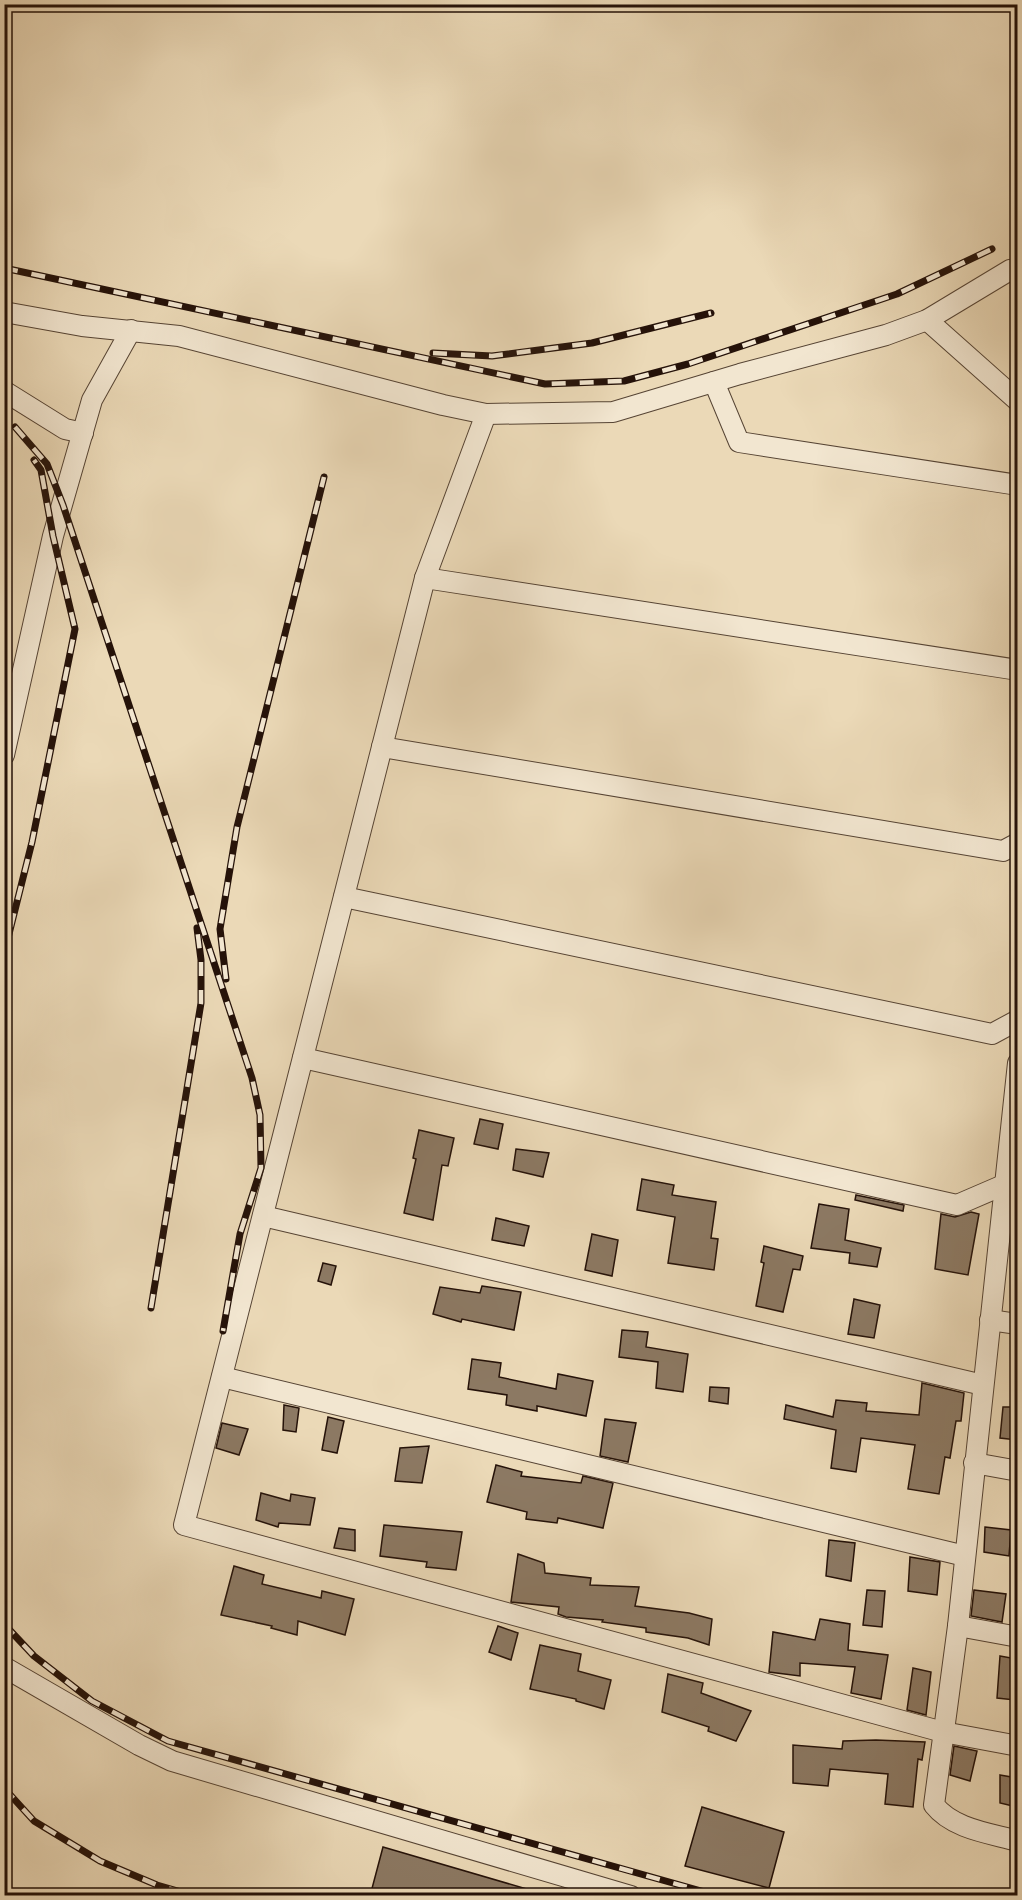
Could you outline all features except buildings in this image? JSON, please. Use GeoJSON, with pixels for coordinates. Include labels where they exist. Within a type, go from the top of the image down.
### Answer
{"type":"FeatureCollection","features":[{"type":"Feature","properties":{"kind":"street"},"geometry":{"type":"LineString","coordinates":[[4,312],[82,326],[179,336],[486,414],[613,412],[886,335],[927,320],[1010,270],[1017,269]]}},
{"type":"Feature","properties":{"kind":"street"},"geometry":{"type":"LineString","coordinates":[[927,320],[1017,401]]}},
{"type":"Feature","properties":{"kind":"street"},"geometry":{"type":"LineString","coordinates":[[4,755],[53,536],[92,400],[131,330]]}},
{"type":"Feature","properties":{"kind":"street"},"geometry":{"type":"LineString","coordinates":[[714,382],[739,442],[1017,485]]}},
{"type":"Feature","properties":{"kind":"street"},"geometry":{"type":"LineString","coordinates":[[4,391],[65,429],[83,434]]}},
{"type":"Feature","properties":{"kind":"street"},"geometry":{"type":"LineString","coordinates":[[486,414],[425,578],[184,1525],[943,1732],[1017,1746]]}},
{"type":"Feature","properties":{"kind":"street"},"geometry":{"type":"LineString","coordinates":[[425,578],[1017,670]]}},
{"type":"Feature","properties":{"kind":"street"},"geometry":{"type":"LineString","coordinates":[[382,747],[1003,851],[1017,843]]}},
{"type":"Feature","properties":{"kind":"street"},"geometry":{"type":"LineString","coordinates":[[344,897],[992,1034],[1017,1020]]}},
{"type":"Feature","properties":{"kind":"street"},"geometry":{"type":"LineString","coordinates":[[303,1058],[957,1205],[1011,1181]]}},
{"type":"Feature","properties":{"kind":"street"},"geometry":{"type":"LineString","coordinates":[[1017,1063],[1011,1181],[990,1320],[958,1626],[934,1805],[951,1821],[1017,1841]]}},
{"type":"Feature","properties":{"kind":"street"},"geometry":{"type":"LineString","coordinates":[[263,1216],[983,1385]]}},
{"type":"Feature","properties":{"kind":"street"},"geometry":{"type":"LineString","coordinates":[[990,1320],[1017,1324]]}},
{"type":"Feature","properties":{"kind":"street"},"geometry":{"type":"LineString","coordinates":[[222,1377],[964,1556]]}},
{"type":"Feature","properties":{"kind":"street"},"geometry":{"type":"LineString","coordinates":[[974,1463],[1017,1471]]}},
{"type":"Feature","properties":{"kind":"street"},"geometry":{"type":"LineString","coordinates":[[958,1626],[1017,1637]]}},
{"type":"Feature","properties":{"kind":"street"},"geometry":{"type":"LineString","coordinates":[[4,1667],[139,1745],[172,1761],[631,1896]]}},
{"type":"Feature","properties":{"kind":"railway"},"geometry":{"type":"LineString","coordinates":[[4,268],[545,384],[624,381],[688,364],[897,294],[992,249]]}},
{"type":"Feature","properties":{"kind":"railway"},"geometry":{"type":"LineString","coordinates":[[433,353],[492,356],[592,343],[711,313]]}},
{"type":"Feature","properties":{"kind":"railway"},"geometry":{"type":"LineString","coordinates":[[15,427],[47,464],[63,505],[252,1078],[260,1115],[261,1168],[240,1234],[223,1331]]}},
{"type":"Feature","properties":{"kind":"railway"},"geometry":{"type":"LineString","coordinates":[[4,954],[32,842],[75,629],[53,536],[41,470],[34,460]]}},
{"type":"Feature","properties":{"kind":"railway"},"geometry":{"type":"LineString","coordinates":[[226,979],[220,929],[237,827],[324,477]]}},
{"type":"Feature","properties":{"kind":"railway"},"geometry":{"type":"LineString","coordinates":[[151,1308],[201,1003],[201,960],[197,928]]}},
{"type":"Feature","properties":{"kind":"railway"},"geometry":{"type":"LineString","coordinates":[[4,1624],[34,1656],[92,1701],[168,1741],[719,1896]]}},
{"type":"Feature","properties":{"kind":"railway"},"geometry":{"type":"LineString","coordinates":[[4,1788],[34,1821],[100,1861],[157,1885],[195,1896]]}}]}
